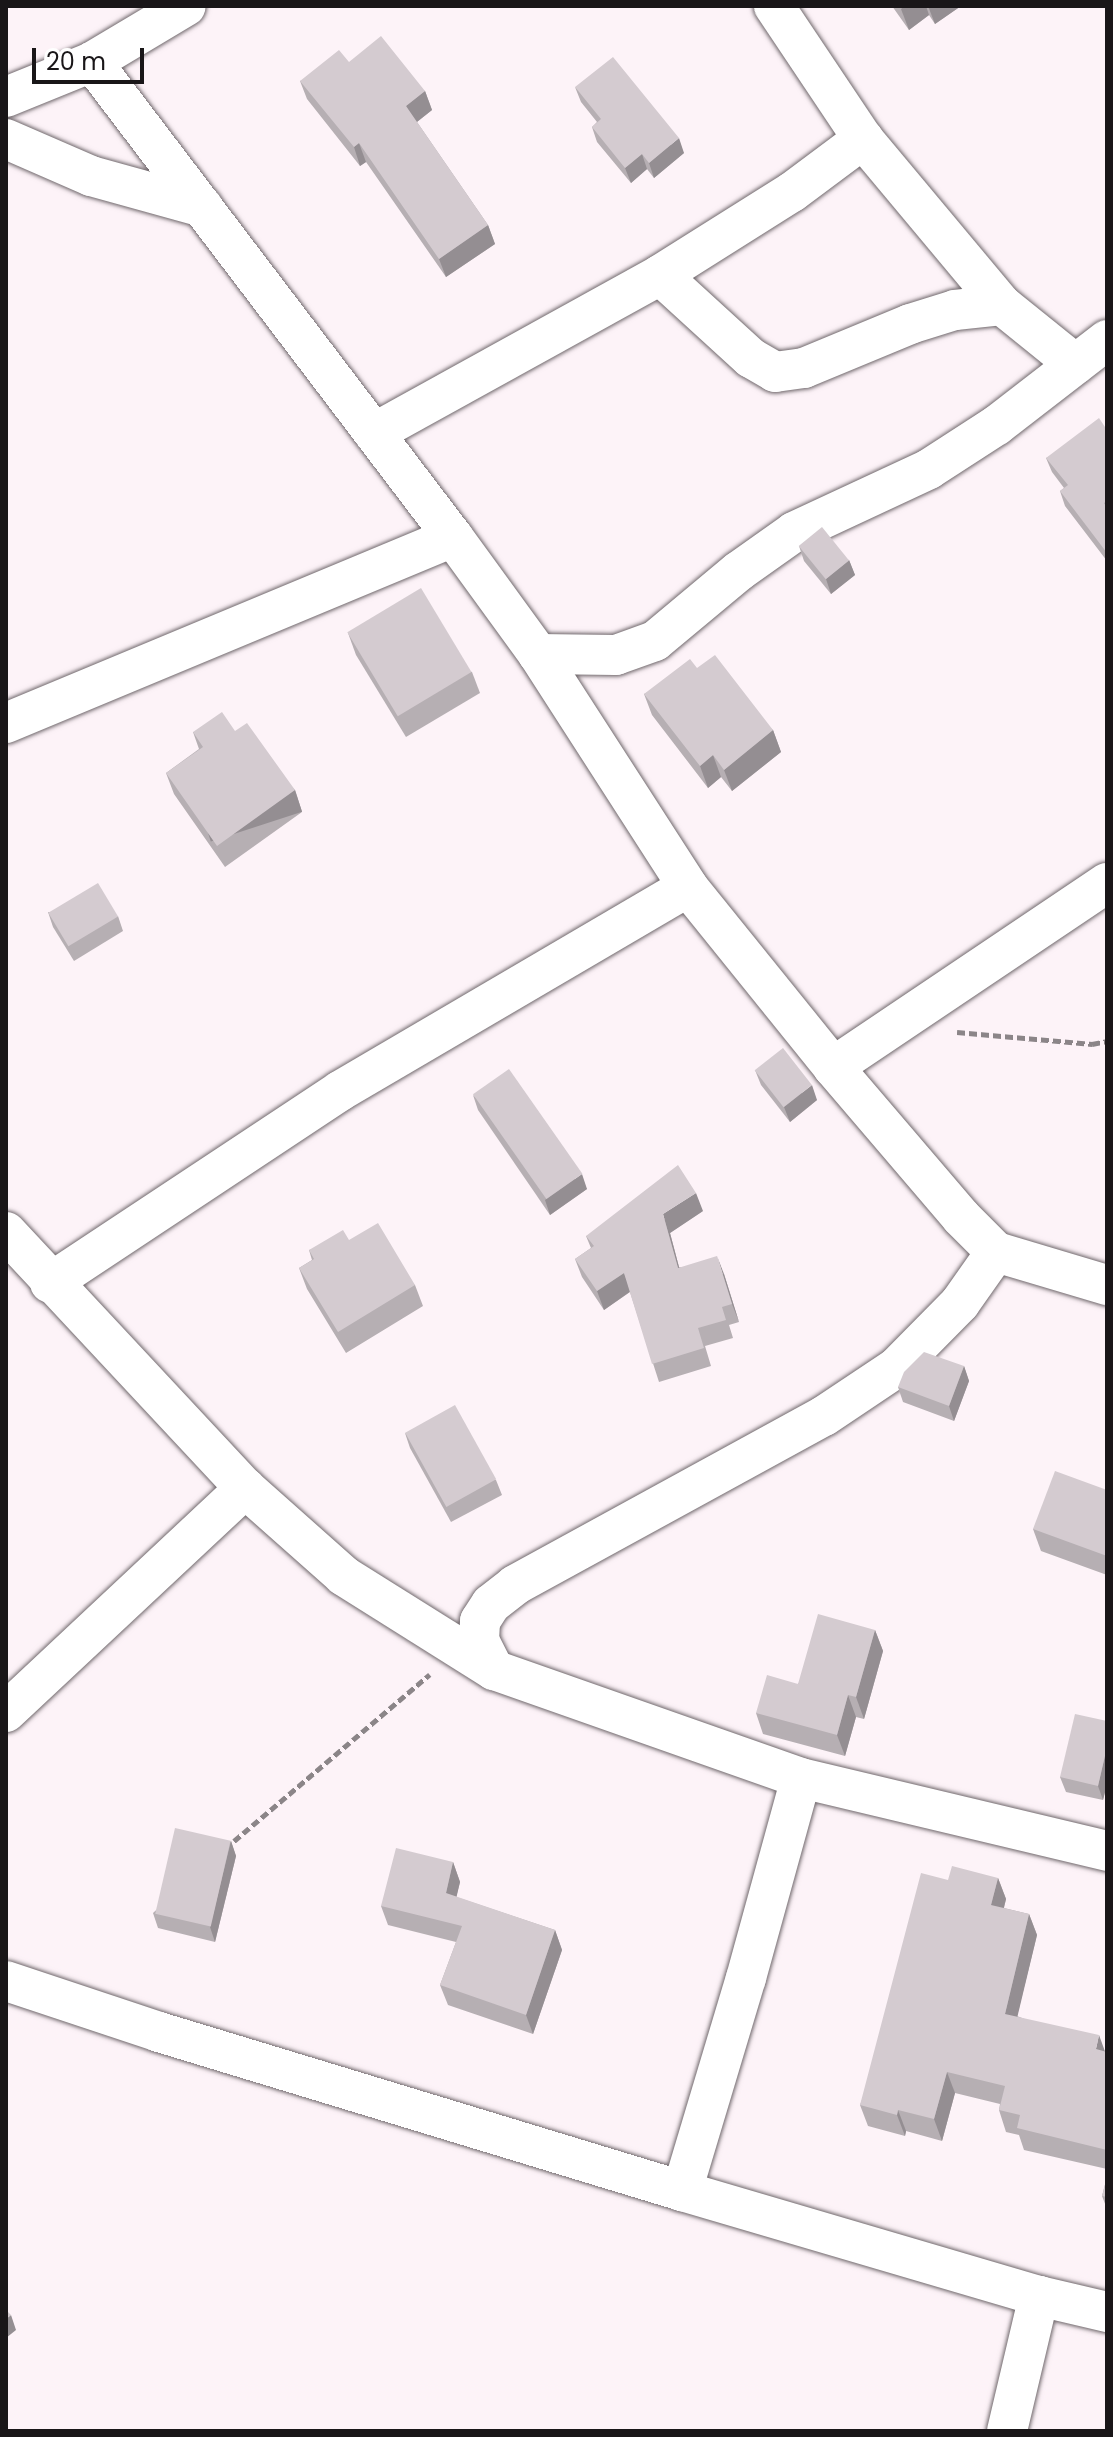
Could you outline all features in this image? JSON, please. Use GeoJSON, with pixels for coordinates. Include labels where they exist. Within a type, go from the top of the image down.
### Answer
{"type":"FeatureCollection","features":[{"type":"Feature","properties":{"kind":"street"},"geometry":{"type":"LineString","coordinates":[[6,97],[92,62],[186,6]]}},
{"type":"Feature","properties":{"kind":"street"},"geometry":{"type":"LineString","coordinates":[[774,6],[863,139],[1002,305],[1075,364]]}},
{"type":"Feature","properties":{"kind":"street"},"geometry":{"type":"LineString","coordinates":[[92,62],[453,537],[538,654],[688,887],[833,1067],[961,1217],[996,1252],[1107,1285]]}},
{"type":"Feature","properties":{"kind":"street"},"geometry":{"type":"LineString","coordinates":[[6,139],[91,176],[203,207]]}},
{"type":"Feature","properties":{"kind":"street"},"geometry":{"type":"LineString","coordinates":[[374,433],[660,275],[792,192],[863,139]]}},
{"type":"Feature","properties":{"kind":"street"},"geometry":{"type":"LineString","coordinates":[[660,275],[751,358],[775,372],[804,368],[910,324],[955,310],[1002,305]]}},
{"type":"Feature","properties":{"kind":"street"},"geometry":{"type":"LineString","coordinates":[[538,654],[616,655],[655,641],[739,571],[794,532],[929,469],[997,425],[1107,340]]}},
{"type":"Feature","properties":{"kind":"street"},"geometry":{"type":"LineString","coordinates":[[6,723],[453,537]]}},
{"type":"Feature","properties":{"kind":"street"},"geometry":{"type":"LineString","coordinates":[[833,1067],[1107,883]]}},
{"type":"Feature","properties":{"kind":"street"},"geometry":{"type":"LineString","coordinates":[[50,1283],[340,1091],[688,887]]}},
{"type":"Feature","properties":{"kind":"street"},"geometry":{"type":"LineString","coordinates":[[6,1232],[50,1283],[245,1488],[344,1576],[494,1670],[801,1778],[1107,1851]]}},
{"type":"Feature","properties":{"kind":"street"},"geometry":{"type":"LineString","coordinates":[[494,1670],[479,1641],[480,1621],[491,1604],[515,1585],[824,1416],[896,1368],[960,1303],[996,1252]]}},
{"type":"Feature","properties":{"kind":"street"},"geometry":{"type":"LineString","coordinates":[[6,1712],[245,1488]]}},
{"type":"Feature","properties":{"kind":"street"},"geometry":{"type":"LineString","coordinates":[[682,2191],[746,1978],[801,1778]]}},
{"type":"Feature","properties":{"kind":"street"},"geometry":{"type":"LineString","coordinates":[[6,1981],[159,2032],[682,2191],[1039,2296],[1107,2312]]}},
{"type":"Feature","properties":{"kind":"street"},"geometry":{"type":"LineString","coordinates":[[1007,2431],[1039,2296]]}},
{"type":"Feature","properties":{"kind":"path"},"geometry":{"type":"LineString","coordinates":[[955,1031],[1092,1044],[1107,1041]]}},
{"type":"Feature","properties":{"kind":"path"},"geometry":{"type":"LineString","coordinates":[[234,1841],[459,1650]]}},
{"type":"Feature","properties":{"kind":"building"},"geometry":{"type":"Polygon","coordinates":[[[381,36],[425,91],[406,106],[488,225],[439,259],[359,143],[354,147],[300,81],[339,50],[349,62],[381,36]]]}},
{"type":"Feature","properties":{"kind":"building"},"geometry":{"type":"Polygon","coordinates":[[[613,57],[679,138],[649,163],[642,154],[625,168],[592,127],[601,119],[575,87],[613,57]]]}},
{"type":"Feature","properties":{"kind":"building"},"geometry":{"type":"Polygon","coordinates":[[[1099,418],[1107,430],[1107,501],[1104,503],[1107,508],[1107,553],[1060,491],[1068,485],[1046,458],[1099,418]]]}},
{"type":"Feature","properties":{"kind":"building"},"geometry":{"type":"Polygon","coordinates":[[[822,527],[849,560],[826,579],[799,546],[822,527]]]}},
{"type":"Feature","properties":{"kind":"building"},"geometry":{"type":"Polygon","coordinates":[[[421,588],[471,672],[398,716],[347,632],[421,588]]]}},
{"type":"Feature","properties":{"kind":"building"},"geometry":{"type":"Polygon","coordinates":[[[715,655],[773,730],[724,770],[713,755],[700,766],[644,694],[690,659],[697,668],[715,655]]]}},
{"type":"Feature","properties":{"kind":"building"},"geometry":{"type":"Polygon","coordinates":[[[222,712],[235,731],[247,723],[295,790],[217,846],[166,773],[203,747],[193,732],[222,712]]]}},
{"type":"Feature","properties":{"kind":"building"},"geometry":{"type":"Polygon","coordinates":[[[98,883],[118,916],[68,946],[48,913],[98,883]]]}},
{"type":"Feature","properties":{"kind":"building"},"geometry":{"type":"Polygon","coordinates":[[[783,1048],[812,1085],[784,1107],[755,1070],[783,1048]]]}},
{"type":"Feature","properties":{"kind":"building"},"geometry":{"type":"Polygon","coordinates":[[[509,1069],[582,1174],[546,1199],[473,1094],[509,1069]]]}},
{"type":"Feature","properties":{"kind":"building"},"geometry":{"type":"Polygon","coordinates":[[[678,1165],[696,1193],[663,1214],[678,1268],[717,1256],[732,1304],[722,1307],[726,1320],[698,1328],[704,1348],[652,1364],[624,1273],[597,1291],[575,1259],[594,1246],[586,1236],[678,1165]]]}},
{"type":"Feature","properties":{"kind":"building"},"geometry":{"type":"Polygon","coordinates":[[[378,1223],[415,1285],[338,1332],[299,1268],[314,1259],[309,1250],[343,1230],[349,1240],[378,1223]]]}},
{"type":"Feature","properties":{"kind":"building"},"geometry":{"type":"Polygon","coordinates":[[[924,1352],[964,1366],[949,1406],[898,1387],[904,1372],[924,1352]]]}},
{"type":"Feature","properties":{"kind":"building"},"geometry":{"type":"Polygon","coordinates":[[[455,1405],[496,1479],[446,1507],[405,1433],[455,1405]]]}},
{"type":"Feature","properties":{"kind":"building"},"geometry":{"type":"Polygon","coordinates":[[[1055,1471],[1107,1490],[1107,1556],[1033,1529],[1055,1471]]]}},
{"type":"Feature","properties":{"kind":"building"},"geometry":{"type":"Polygon","coordinates":[[[818,1614],[875,1630],[856,1697],[848,1695],[837,1735],[756,1713],[767,1675],[798,1684],[818,1614]]]}},
{"type":"Feature","properties":{"kind":"building"},"geometry":{"type":"Polygon","coordinates":[[[1075,1714],[1107,1721],[1107,1747],[1098,1786],[1060,1777],[1075,1714]]]}},
{"type":"Feature","properties":{"kind":"building"},"geometry":{"type":"Polygon","coordinates":[[[175,1828],[231,1841],[211,1927],[155,1914],[175,1828]]]}},
{"type":"Feature","properties":{"kind":"building"},"geometry":{"type":"Polygon","coordinates":[[[396,1848],[453,1862],[446,1893],[555,1930],[526,2015],[440,1985],[462,1926],[381,1906],[396,1848]]]}},
{"type":"Feature","properties":{"kind":"building"},"geometry":{"type":"Polygon","coordinates":[[[952,1866],[998,1878],[991,1905],[1029,1914],[1005,2014],[1099,2035],[1096,2049],[1107,2052],[1107,2150],[1017,2128],[1020,2115],[999,2110],[1005,2086],[947,2072],[934,2119],[898,2110],[897,2115],[860,2105],[921,1873],[948,1880],[952,1866]]]}},
{"type":"Feature","properties":{"kind":"building"},"geometry":{"type":"Polygon","coordinates":[[[1107,2177],[1107,2197],[1102,2196],[1107,2177]]]}}]}
